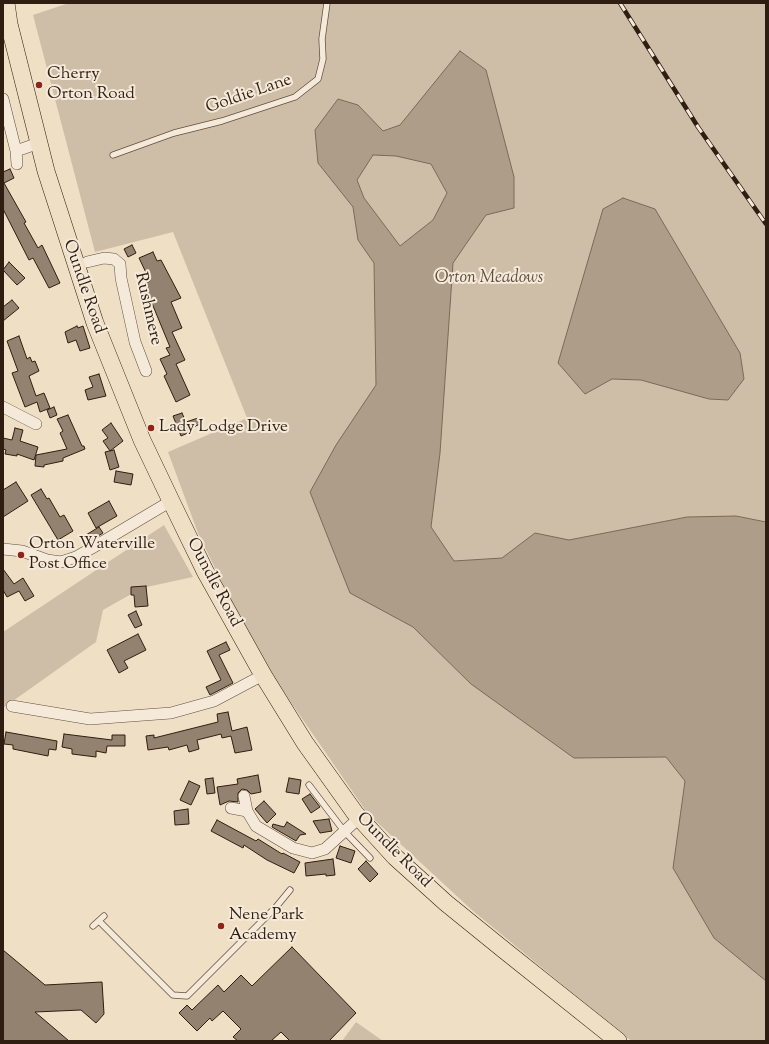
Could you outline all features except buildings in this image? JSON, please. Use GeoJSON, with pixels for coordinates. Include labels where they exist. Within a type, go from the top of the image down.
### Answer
{"type":"FeatureCollection","features":[{"type":"Feature","properties":{"kind":"main road","name":"Oundle Road"},"geometry":{"type":"LineString","coordinates":[[6,3],[6,26],[38,143],[70,249],[95,323],[142,440],[171,501],[205,570],[264,675],[305,743],[359,818],[395,857],[446,902],[618,1041]]}},
{"type":"Feature","properties":{"kind":"street"},"geometry":{"type":"LineString","coordinates":[[3,99],[16,151],[17,164]]}},
{"type":"Feature","properties":{"kind":"street"},"geometry":{"type":"LineString","coordinates":[[16,151],[38,143]]}},
{"type":"Feature","properties":{"kind":"street","name":"Rushmere"},"geometry":{"type":"LineString","coordinates":[[87,262],[104,258],[114,259],[120,264],[121,278],[135,342],[146,370]]}},
{"type":"Feature","properties":{"kind":"street"},"geometry":{"type":"LineString","coordinates":[[3,407],[36,424]]}},
{"type":"Feature","properties":{"kind":"street"},"geometry":{"type":"LineString","coordinates":[[3,549],[22,551],[47,560],[61,562],[76,557],[171,501]]}},
{"type":"Feature","properties":{"kind":"street"},"geometry":{"type":"LineString","coordinates":[[12,706],[90,718],[171,713],[214,701],[264,675]]}},
{"type":"Feature","properties":{"kind":"street"},"geometry":{"type":"LineString","coordinates":[[244,796],[247,811],[256,826],[293,848],[312,853],[326,849],[359,818]]}},
{"type":"Feature","properties":{"kind":"street"},"geometry":{"type":"LineString","coordinates":[[231,808],[247,811]]}},
{"type":"Feature","properties":{"kind":"lane","name":"Goldie Lane"},"geometry":{"type":"LineString","coordinates":[[113,156],[174,133],[236,117],[295,97],[318,79],[323,59],[322,39],[326,3]]}},
{"type":"Feature","properties":{"kind":"lane"},"geometry":{"type":"LineString","coordinates":[[309,785],[344,831],[370,858]]}},
{"type":"Feature","properties":{"kind":"lane"},"geometry":{"type":"LineString","coordinates":[[93,926],[101,919],[173,995],[187,996],[276,907],[290,890]]}},
{"type":"Feature","properties":{"kind":"green space","name":"Orton Meadows"},"geometry":{"type":"Polygon","coordinates":[[[69,3],[766,3],[766,1041],[632,1041],[626,1037],[473,911],[368,814],[254,649],[198,533],[168,452],[247,418],[173,232],[95,252],[33,15],[69,3]]]}},
{"type":"Feature","properties":{"kind":"green space"},"geometry":{"type":"Polygon","coordinates":[[[164,525],[193,577],[142,588],[103,610],[96,642],[3,708],[3,632],[164,525]]]}},
{"type":"Feature","properties":{"kind":"green space"},"geometry":{"type":"Polygon","coordinates":[[[356,1022],[383,1041],[342,1041],[356,1022]]]}},
{"type":"Feature","properties":{"kind":"shaded area"},"geometry":{"type":"Polygon","coordinates":[[[460,51],[486,70],[514,177],[514,208],[486,215],[453,263],[440,453],[431,527],[454,561],[502,558],[535,533],[569,540],[687,517],[736,516],[766,522],[766,981],[714,938],[673,868],[685,781],[666,757],[574,758],[471,684],[413,627],[350,593],[310,492],[336,445],[376,385],[374,263],[358,240],[353,207],[318,163],[315,130],[338,99],[358,105],[383,131],[400,125],[460,51]],[[373,155],[357,180],[364,198],[400,246],[433,220],[447,193],[431,164],[396,156],[373,155]]]}},
{"type":"Feature","properties":{"kind":"shaded area"},"geometry":{"type":"Polygon","coordinates":[[[623,198],[655,209],[740,353],[744,379],[728,400],[709,399],[641,380],[612,379],[585,394],[558,363],[603,209],[623,198]]]}},
{"type":"Feature","properties":{"kind":"railway"},"geometry":{"type":"LineString","coordinates":[[620,3],[698,127],[766,224]]}},
{"type":"Feature","properties":{"kind":"place","name":"Cherry Orton Road"},"geometry":{"type":"Point","coordinates":[39,85]}},
{"type":"Feature","properties":{"kind":"place","name":"Lady Lodge Drive"},"geometry":{"type":"Point","coordinates":[151,428]}},
{"type":"Feature","properties":{"kind":"place","name":"Orton Waterville Post Office"},"geometry":{"type":"Point","coordinates":[21,555]}},
{"type":"Feature","properties":{"kind":"place","name":"Nene Park Academy"},"geometry":{"type":"Point","coordinates":[221,926]}}]}
